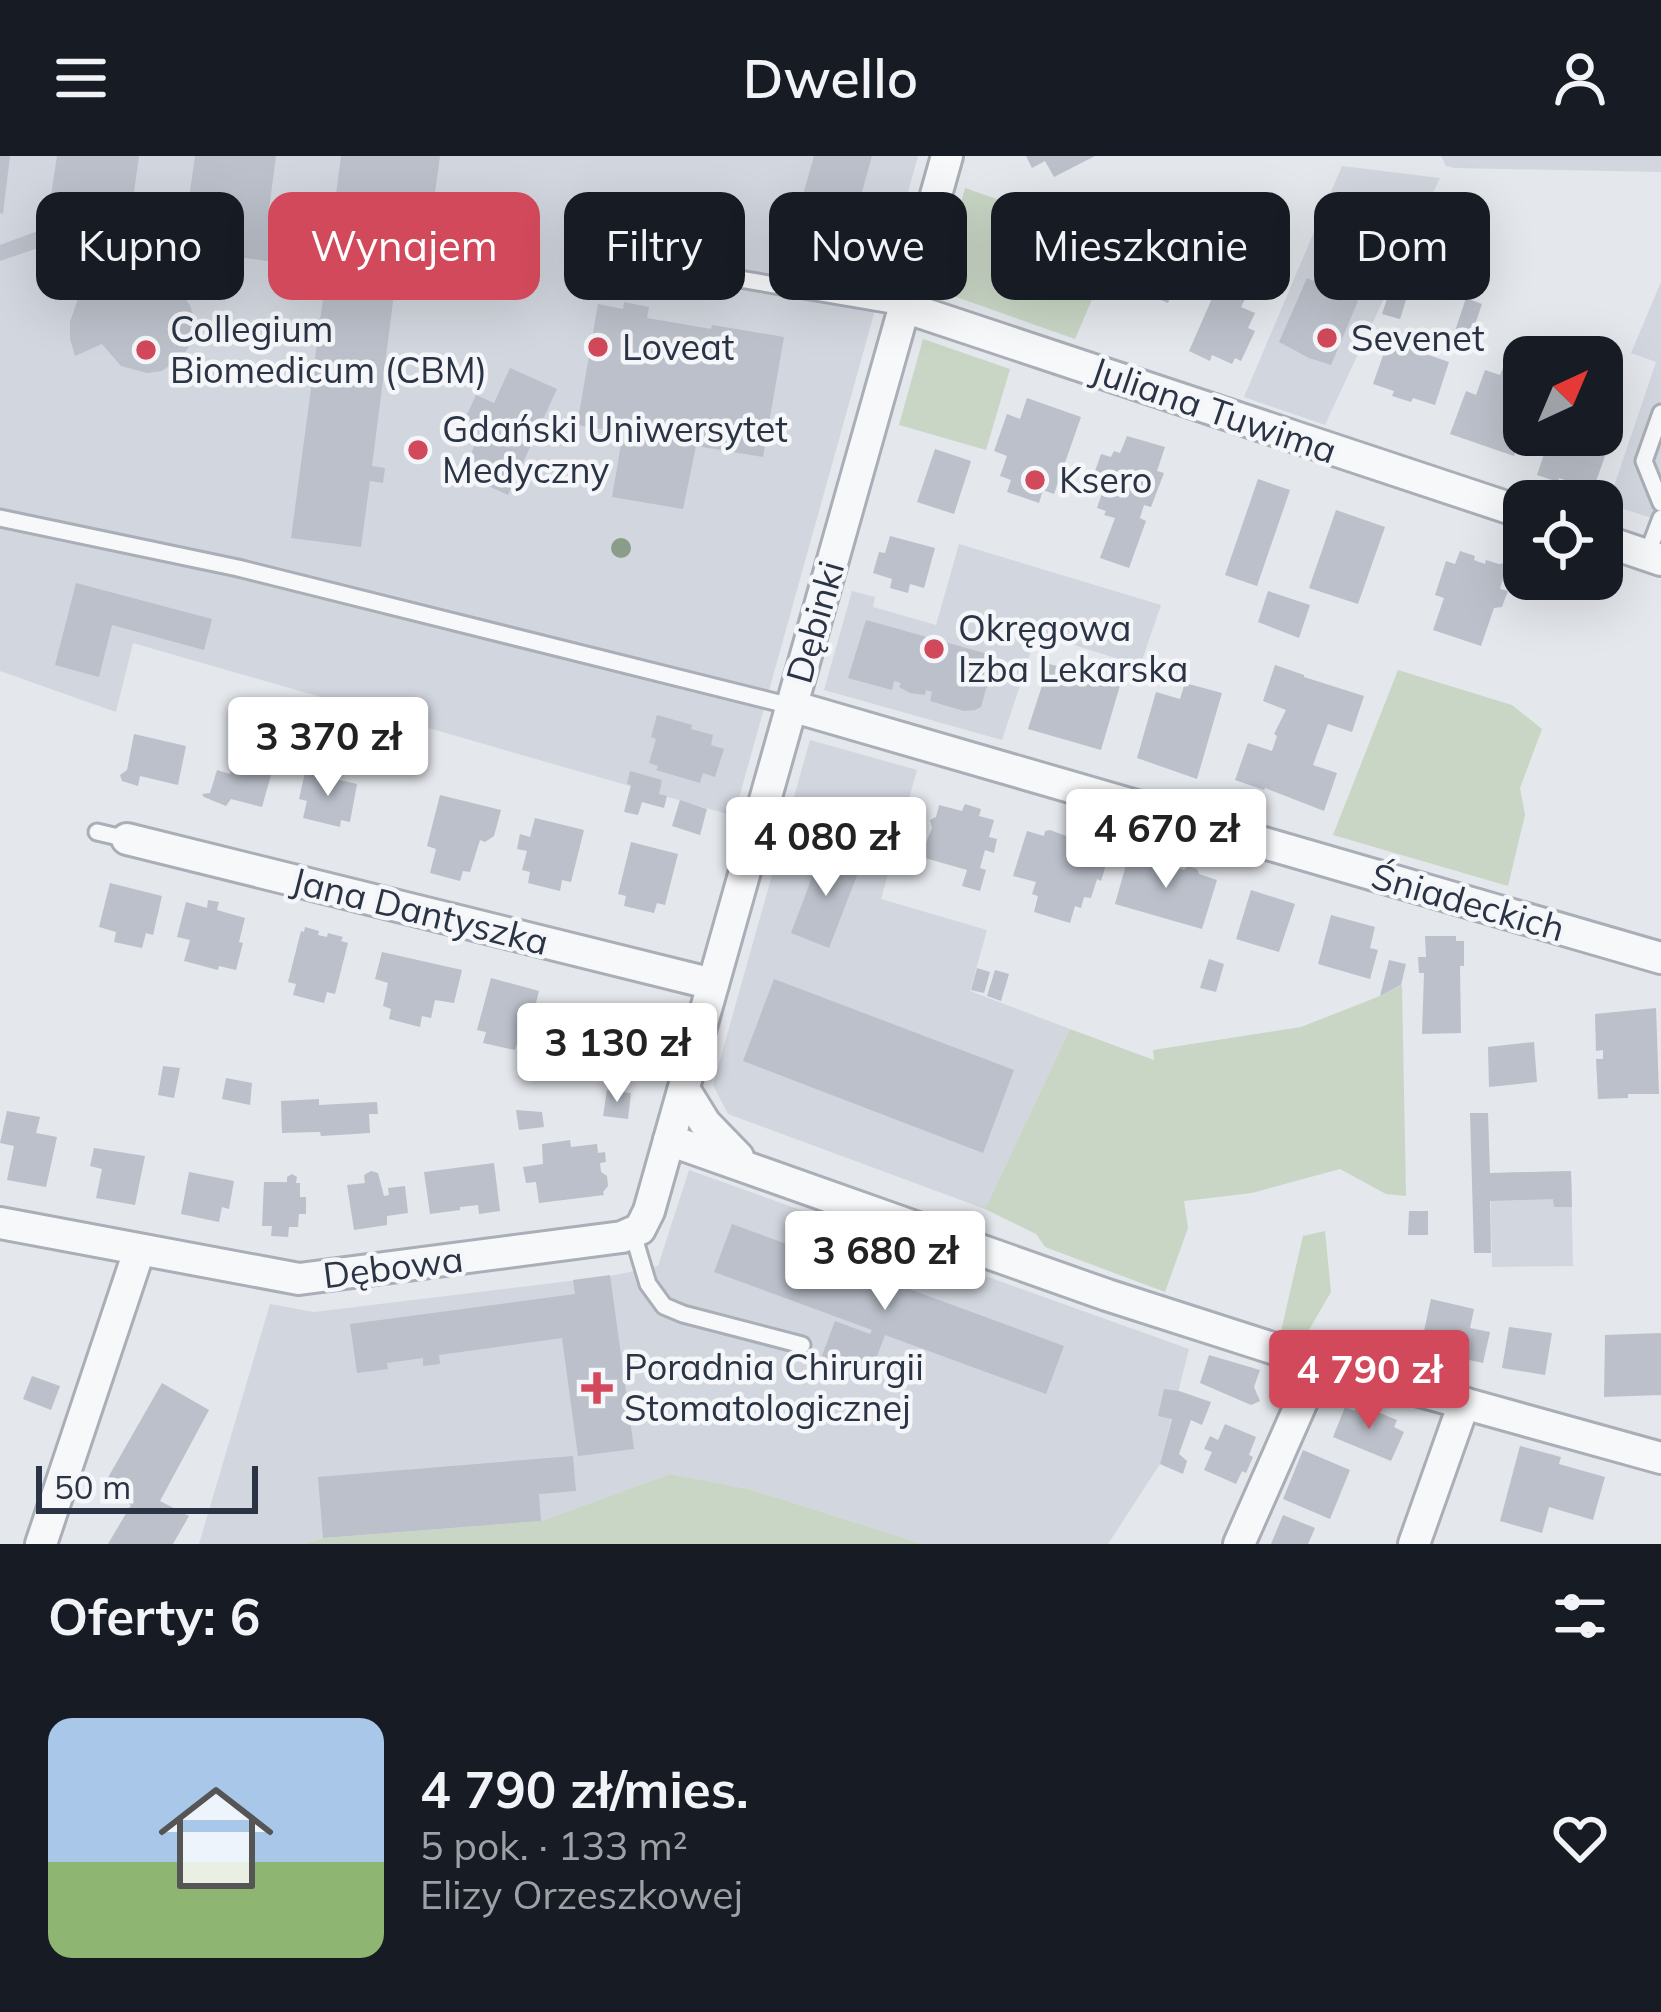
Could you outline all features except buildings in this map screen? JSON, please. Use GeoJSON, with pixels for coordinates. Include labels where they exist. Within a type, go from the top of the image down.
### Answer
{"type":"FeatureCollection","features":[{"type":"Feature","properties":{"kind":"street","name":"Dębinki"},"geometry":{"type":"LineString","coordinates":[[684,1089],[947,156]]}},
{"type":"Feature","properties":{"kind":"street","name":"Juliana Tuwima"},"geometry":{"type":"LineString","coordinates":[[904,308],[1503,506]]}},
{"type":"Feature","properties":{"kind":"street"},"geometry":{"type":"LineString","coordinates":[[1623,546],[1654,557]]}},
{"type":"Feature","properties":{"kind":"street","name":"Śniadeckich"},"geometry":{"type":"LineString","coordinates":[[791,706],[1661,958]]}},
{"type":"Feature","properties":{"kind":"street","name":"Jana Dantyszka"},"geometry":{"type":"LineString","coordinates":[[112,835],[713,984]]}},
{"type":"Feature","properties":{"kind":"street"},"geometry":{"type":"LineString","coordinates":[[633,1234],[649,1211],[684,1089]]}},
{"type":"Feature","properties":{"kind":"street"},"geometry":{"type":"LineString","coordinates":[[684,1089],[705,1124],[747,1166]]}},
{"type":"Feature","properties":{"kind":"street"},"geometry":{"type":"LineString","coordinates":[[669,1140],[1108,1295],[1318,1363],[1661,1458]]}},
{"type":"Feature","properties":{"kind":"street","name":"Dębowa"},"geometry":{"type":"LineString","coordinates":[[0,1223],[299,1279],[633,1234]]}},
{"type":"Feature","properties":{"kind":"street"},"geometry":{"type":"LineString","coordinates":[[41,1544],[139,1251]]}},
{"type":"Feature","properties":{"kind":"street"},"geometry":{"type":"LineString","coordinates":[[1239,1544],[1318,1363]]}},
{"type":"Feature","properties":{"kind":"street"},"geometry":{"type":"LineString","coordinates":[[1414,1544],[1464,1403]]}},
{"type":"Feature","properties":{"kind":"lane"},"geometry":{"type":"LineString","coordinates":[[745,280],[904,308]]}},
{"type":"Feature","properties":{"kind":"lane"},"geometry":{"type":"LineString","coordinates":[[1661,413],[1644,461],[1661,503]]}},
{"type":"Feature","properties":{"kind":"lane"},"geometry":{"type":"LineString","coordinates":[[0,518],[238,568],[791,706]]}},
{"type":"Feature","properties":{"kind":"lane"},"geometry":{"type":"LineString","coordinates":[[1654,557],[1660,519]]}},
{"type":"Feature","properties":{"kind":"lane"},"geometry":{"type":"LineString","coordinates":[[633,1234],[648,1284],[664,1306],[802,1345]]}},
{"type":"Feature","properties":{"kind":"shaded area","name":"Gdański Uniwersytet Medyczny"},"geometry":{"type":"Polygon","coordinates":[[[0,156],[918,156],[908,192],[769,192],[769,300],[878,300],[734,816],[133,643],[116,712],[0,671],[0,156]]]}},
{"type":"Feature","properties":{"kind":"shaded area"},"geometry":{"type":"Polygon","coordinates":[[[1441,156],[1661,156],[1661,172],[1455,168],[1446,166],[1441,156]]]}},
{"type":"Feature","properties":{"kind":"shaded area"},"geometry":{"type":"Polygon","coordinates":[[[1342,166],[1440,178],[1433,192],[1331,192],[1342,166]]]}},
{"type":"Feature","properties":{"kind":"shaded area"},"geometry":{"type":"Polygon","coordinates":[[[1314,232],[1314,300],[1383,300],[1325,425],[1244,397],[1285,300],[1290,300],[1290,289],[1314,232]]]}},
{"type":"Feature","properties":{"kind":"shaded area"},"geometry":{"type":"Polygon","coordinates":[[[1661,282],[1661,521],[1623,509],[1623,480],[1616,480],[1656,362],[1631,353],[1661,282]]]}},
{"type":"Feature","properties":{"kind":"shaded area","name":"Okręgowa Izba Lekarska"},"geometry":{"type":"Polygon","coordinates":[[[959,544],[1161,605],[1140,666],[1037,633],[1002,740],[824,690],[852,591],[875,597],[873,607],[936,625],[959,544]]]}},
{"type":"Feature","properties":{"kind":"shaded area"},"geometry":{"type":"Polygon","coordinates":[[[810,740],[917,770],[881,899],[987,930],[970,991],[1070,1029],[985,1209],[728,1114],[713,1085],[810,740]]]}},
{"type":"Feature","properties":{"kind":"shaded area"},"geometry":{"type":"Polygon","coordinates":[[[689,1170],[1189,1349],[1160,1464],[1108,1544],[923,1544],[749,1489],[670,1474],[541,1521],[323,1538],[305,1544],[199,1544],[270,1304],[314,1312],[611,1276],[658,1266],[689,1170]]]}},
{"type":"Feature","properties":{"kind":"shaded area"},"geometry":{"type":"Polygon","coordinates":[[[1571,1171],[1573,1266],[1492,1267],[1490,1173],[1571,1171]]]}},
{"type":"Feature","properties":{"kind":"green space"},"geometry":{"type":"Polygon","coordinates":[[[965,188],[991,197],[991,300],[1092,300],[1075,339],[965,300],[965,188]]]}},
{"type":"Feature","properties":{"kind":"green space"},"geometry":{"type":"Polygon","coordinates":[[[923,339],[1010,369],[986,450],[899,425],[923,339]]]}},
{"type":"Feature","properties":{"kind":"green space"},"geometry":{"type":"Polygon","coordinates":[[[1398,670],[1512,705],[1542,729],[1520,788],[1525,815],[1508,886],[1333,835],[1398,670]]]}},
{"type":"Feature","properties":{"kind":"green space"},"geometry":{"type":"Polygon","coordinates":[[[1402,985],[1406,1196],[1386,1194],[1340,1169],[1252,1193],[1184,1201],[1188,1228],[1165,1292],[1045,1247],[1036,1234],[985,1209],[1070,1029],[1154,1060],[1153,1050],[1301,1027],[1402,985]]]}},
{"type":"Feature","properties":{"kind":"green space"},"geometry":{"type":"Polygon","coordinates":[[[1325,1231],[1331,1292],[1303,1340],[1281,1331],[1303,1236],[1325,1231]]]}},
{"type":"Feature","properties":{"kind":"green space"},"geometry":{"type":"Polygon","coordinates":[[[670,1474],[749,1489],[923,1544],[305,1544],[323,1538],[541,1521],[670,1474]]]}},
{"type":"Feature","properties":{"kind":"place","name":"Sevenet"},"geometry":{"type":"Point","coordinates":[1327,338]}},
{"type":"Feature","properties":{"kind":"place","name":"Loveat"},"geometry":{"type":"Point","coordinates":[598,347]}},
{"type":"Feature","properties":{"kind":"place","name":"Collegium Biomedicum (CBM)"},"geometry":{"type":"Point","coordinates":[146,350]}},
{"type":"Feature","properties":{"kind":"place","name":"Gdański Uniwersytet Medyczny"},"geometry":{"type":"Point","coordinates":[418,450]}},
{"type":"Feature","properties":{"kind":"place","name":"Ksero"},"geometry":{"type":"Point","coordinates":[1035,480]}},
{"type":"Feature","properties":{"kind":"place","name":"Okręgowa Izba Lekarska"},"geometry":{"type":"Point","coordinates":[934,649]}},
{"type":"Feature","properties":{"kind":"place","name":"Poradnia Chirurgii Stomatologicznej"},"geometry":{"type":"Point","coordinates":[597,1388]}}]}
